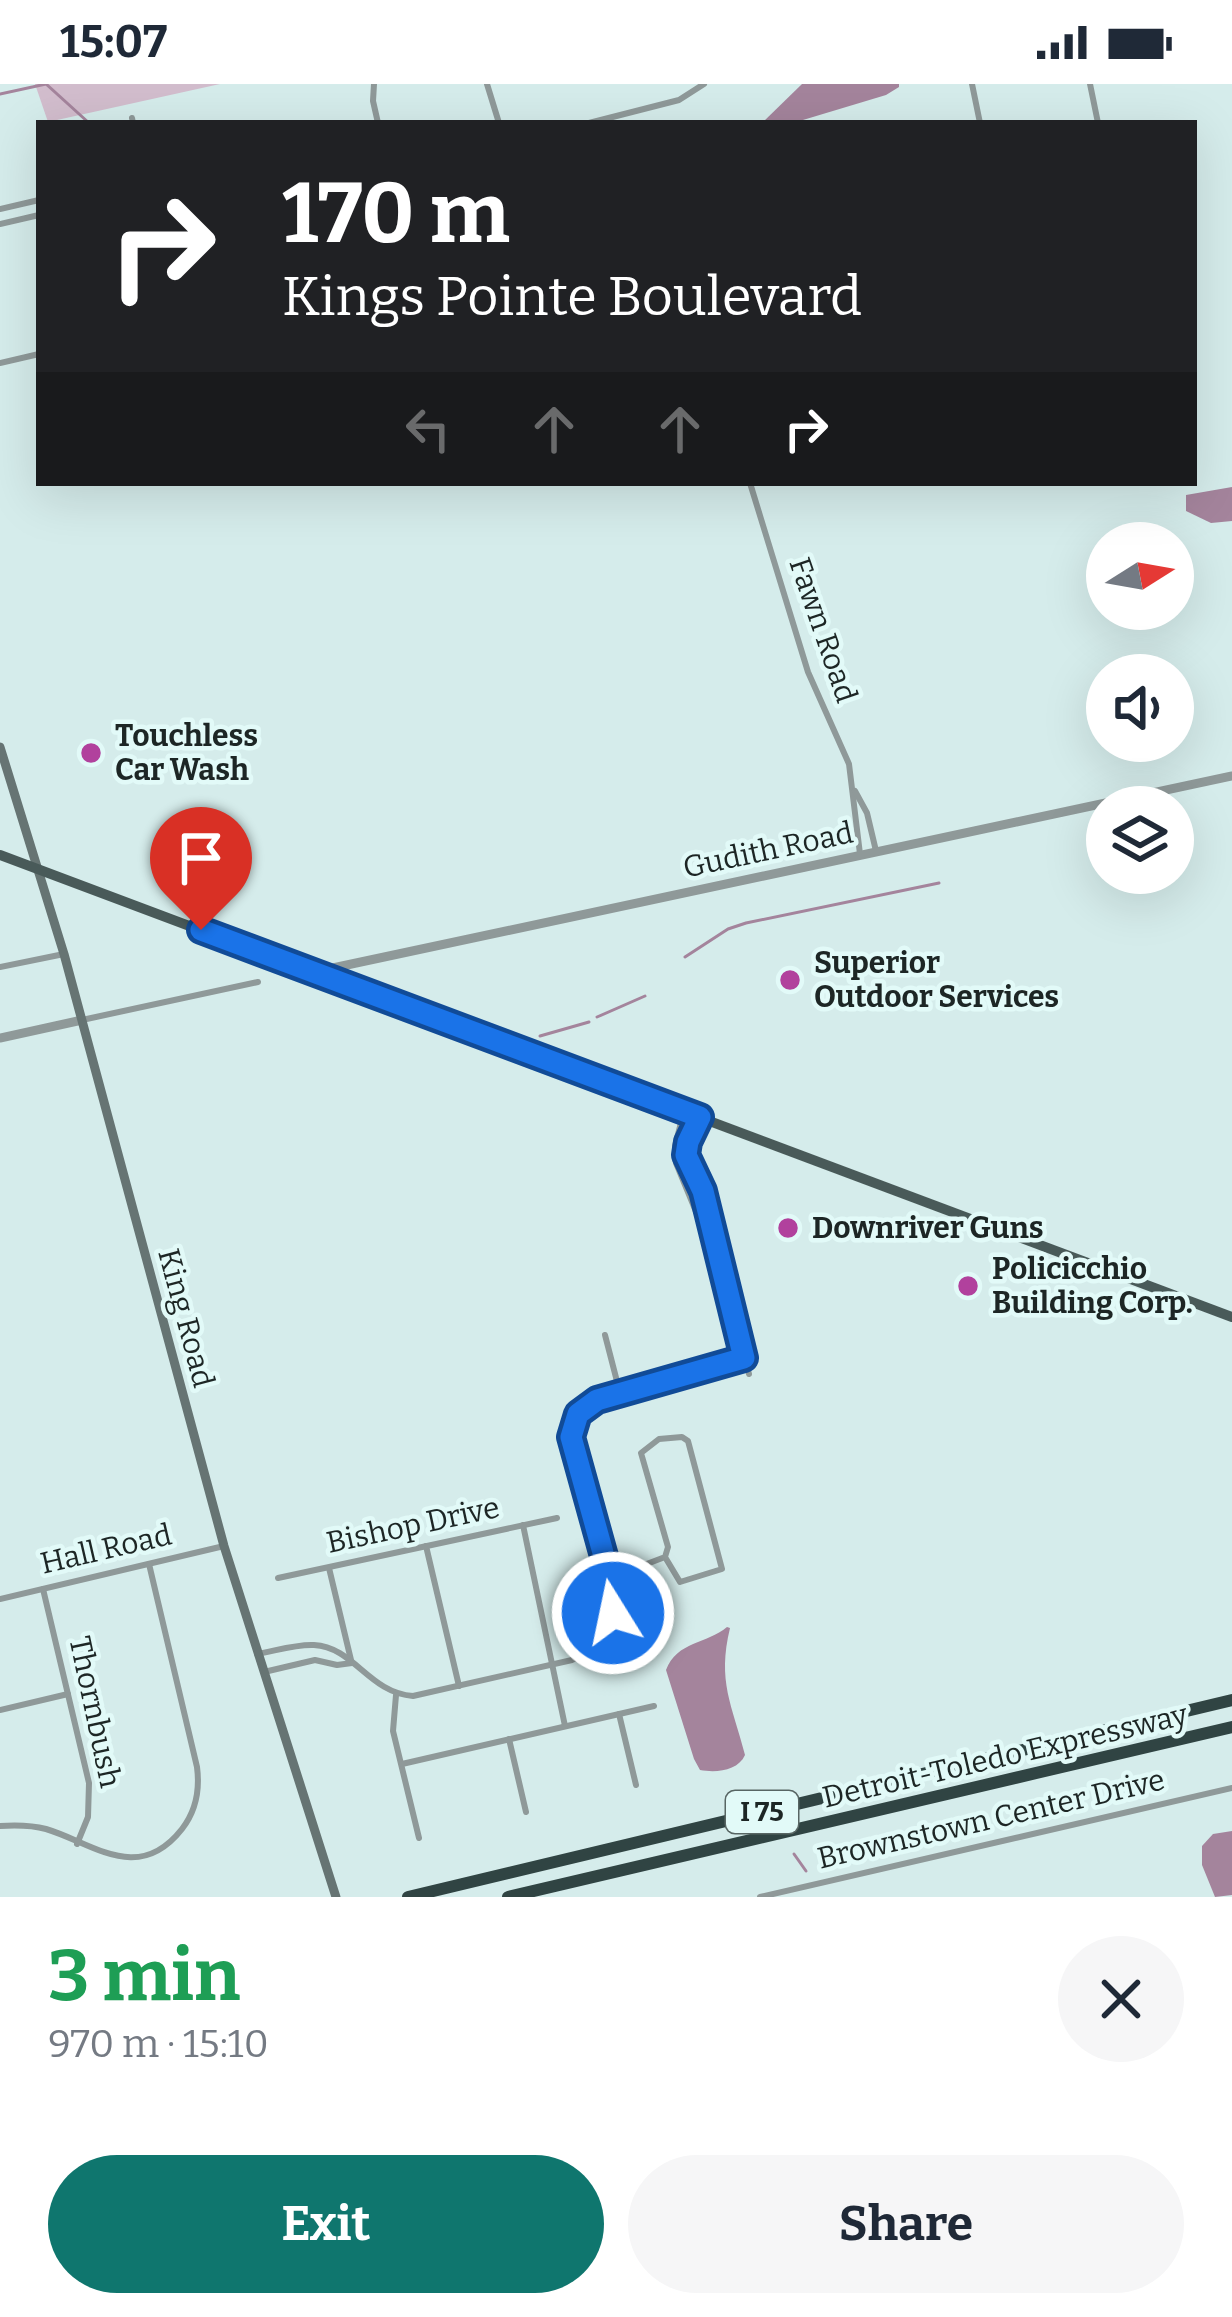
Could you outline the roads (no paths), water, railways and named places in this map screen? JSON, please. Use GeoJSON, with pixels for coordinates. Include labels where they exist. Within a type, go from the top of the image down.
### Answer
{"type":"FeatureCollection","features":[{"type":"Feature","properties":{"kind":"highway","name":"Detroit-Toledo Expressway"},"geometry":{"type":"LineString","coordinates":[[408,1897],[1232,1700]]}},
{"type":"Feature","properties":{"kind":"highway","name":"Detroit-Toledo Expressway"},"geometry":{"type":"LineString","coordinates":[[508,1897],[1232,1727]]}},
{"type":"Feature","properties":{"kind":"main road","name":"King Road"},"geometry":{"type":"LineString","coordinates":[[0,747],[64,954],[224,1546],[336,1897]]}},
{"type":"Feature","properties":{"kind":"main road"},"geometry":{"type":"LineString","coordinates":[[0,855],[1232,1317]]}},
{"type":"Feature","properties":{"kind":"street"},"geometry":{"type":"LineString","coordinates":[[374,84],[377,119]]}},
{"type":"Feature","properties":{"kind":"street"},"geometry":{"type":"LineString","coordinates":[[487,84],[498,120]]}},
{"type":"Feature","properties":{"kind":"street"},"geometry":{"type":"LineString","coordinates":[[601,120],[680,100],[704,84]]}},
{"type":"Feature","properties":{"kind":"street"},"geometry":{"type":"LineString","coordinates":[[972,84],[979,120]]}},
{"type":"Feature","properties":{"kind":"street"},"geometry":{"type":"LineString","coordinates":[[1090,84],[1097,120]]}},
{"type":"Feature","properties":{"kind":"street"},"geometry":{"type":"LineString","coordinates":[[0,209],[36,201]]}},
{"type":"Feature","properties":{"kind":"street"},"geometry":{"type":"LineString","coordinates":[[0,224],[36,216]]}},
{"type":"Feature","properties":{"kind":"street"},"geometry":{"type":"LineString","coordinates":[[0,363],[36,355]]}},
{"type":"Feature","properties":{"kind":"street","name":"Fawn Road"},"geometry":{"type":"LineString","coordinates":[[751,486],[808,672],[843,748],[876,850]]}},
{"type":"Feature","properties":{"kind":"street","name":"Gudith Road"},"geometry":{"type":"LineString","coordinates":[[314,972],[1232,776]]}},
{"type":"Feature","properties":{"kind":"street","name":"Fawn Road"},"geometry":{"type":"LineString","coordinates":[[855,791],[852,808],[860,854]]}},
{"type":"Feature","properties":{"kind":"street"},"geometry":{"type":"LineString","coordinates":[[0,967],[64,954]]}},
{"type":"Feature","properties":{"kind":"street"},"geometry":{"type":"LineString","coordinates":[[0,1038],[258,982]]}},
{"type":"Feature","properties":{"kind":"street"},"geometry":{"type":"LineString","coordinates":[[684,1111],[676,1163],[723,1276]]}},
{"type":"Feature","properties":{"kind":"street"},"geometry":{"type":"LineString","coordinates":[[700,1117],[686,1155],[701,1186],[748,1374]]}},
{"type":"Feature","properties":{"kind":"street"},"geometry":{"type":"LineString","coordinates":[[691,1190],[701,1186]]}},
{"type":"Feature","properties":{"kind":"street"},"geometry":{"type":"LineString","coordinates":[[701,1222],[710,1219]]}},
{"type":"Feature","properties":{"kind":"street"},"geometry":{"type":"LineString","coordinates":[[605,1335],[620,1393]]}},
{"type":"Feature","properties":{"kind":"street"},"geometry":{"type":"LineString","coordinates":[[257,1654],[313,1645],[338,1651],[396,1695],[413,1696],[585,1654],[606,1636],[613,1613],[610,1578],[571,1437],[573,1424],[582,1409],[620,1393],[744,1358]]}},
{"type":"Feature","properties":{"kind":"street"},"geometry":{"type":"LineString","coordinates":[[682,1437],[688,1441],[722,1569],[680,1582],[665,1557],[668,1547],[641,1453],[659,1439],[682,1437]]}},
{"type":"Feature","properties":{"kind":"street","name":"Bishop Drive"},"geometry":{"type":"LineString","coordinates":[[278,1578],[557,1518]]}},
{"type":"Feature","properties":{"kind":"street"},"geometry":{"type":"LineString","coordinates":[[523,1525],[565,1726]]}},
{"type":"Feature","properties":{"kind":"street","name":"Hall Road"},"geometry":{"type":"LineString","coordinates":[[0,1599],[224,1546]]}},
{"type":"Feature","properties":{"kind":"street"},"geometry":{"type":"LineString","coordinates":[[426,1546],[459,1686]]}},
{"type":"Feature","properties":{"kind":"street"},"geometry":{"type":"LineString","coordinates":[[610,1578],[665,1557]]}},
{"type":"Feature","properties":{"kind":"street"},"geometry":{"type":"LineString","coordinates":[[0,1826],[38,1827],[106,1855],[133,1856],[176,1836],[194,1808],[198,1776],[149,1564]]}},
{"type":"Feature","properties":{"kind":"street"},"geometry":{"type":"LineString","coordinates":[[329,1568],[352,1663]]}},
{"type":"Feature","properties":{"kind":"street","name":"Thornbush"},"geometry":{"type":"LineString","coordinates":[[44,1589],[90,1793],[88,1817],[77,1844]]}},
{"type":"Feature","properties":{"kind":"street"},"geometry":{"type":"LineString","coordinates":[[264,1672],[315,1660],[352,1663]]}},
{"type":"Feature","properties":{"kind":"street"},"geometry":{"type":"LineString","coordinates":[[0,1710],[68,1694]]}},
{"type":"Feature","properties":{"kind":"street"},"geometry":{"type":"LineString","coordinates":[[396,1695],[393,1730],[419,1838]]}},
{"type":"Feature","properties":{"kind":"street"},"geometry":{"type":"LineString","coordinates":[[402,1764],[654,1706]]}},
{"type":"Feature","properties":{"kind":"street"},"geometry":{"type":"LineString","coordinates":[[619,1714],[636,1785]]}},
{"type":"Feature","properties":{"kind":"street"},"geometry":{"type":"LineString","coordinates":[[509,1739],[526,1812]]}},
{"type":"Feature","properties":{"kind":"street","name":"Brownstown Center Drive"},"geometry":{"type":"LineString","coordinates":[[760,1897],[1232,1788]]}},
{"type":"Feature","properties":{"kind":"waterway"},"geometry":{"type":"LineString","coordinates":[[0,94],[46,84],[86,120]]}},
{"type":"Feature","properties":{"kind":"waterway"},"geometry":{"type":"LineString","coordinates":[[685,957],[746,923],[939,883]]}},
{"type":"Feature","properties":{"kind":"waterway"},"geometry":{"type":"LineString","coordinates":[[597,1017],[645,996]]}},
{"type":"Feature","properties":{"kind":"waterway"},"geometry":{"type":"LineString","coordinates":[[540,1036],[589,1022]]}},
{"type":"Feature","properties":{"kind":"waterway"},"geometry":{"type":"LineString","coordinates":[[794,1854],[806,1871]]}},
{"type":"Feature","properties":{"kind":"place","name":"Touchless Car Wash"},"geometry":{"type":"Point","coordinates":[91,753]}},
{"type":"Feature","properties":{"kind":"place","name":"Superior Outdoor Services"},"geometry":{"type":"Point","coordinates":[790,980]}},
{"type":"Feature","properties":{"kind":"place","name":"Downriver Guns"},"geometry":{"type":"Point","coordinates":[788,1228]}},
{"type":"Feature","properties":{"kind":"place","name":"Policicchio Building Corp."},"geometry":{"type":"Point","coordinates":[968,1286]}}]}
